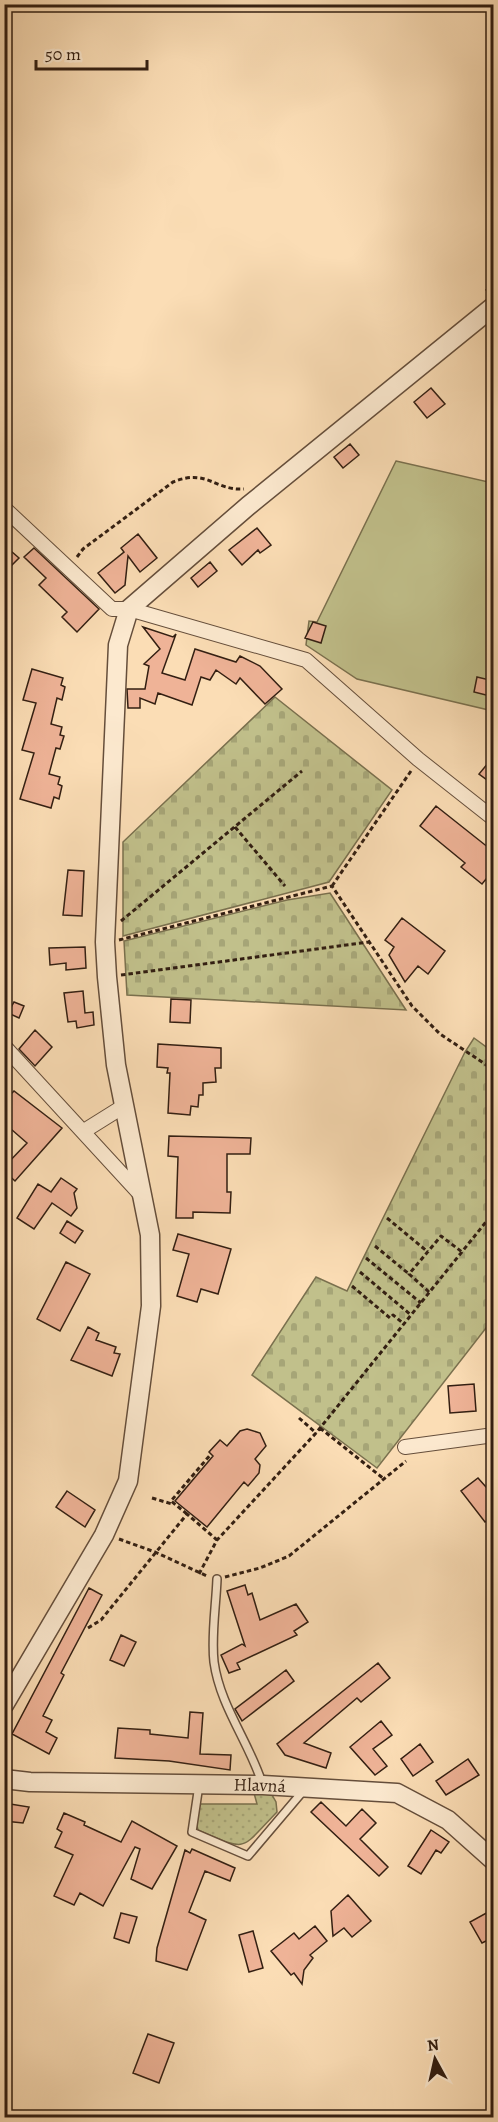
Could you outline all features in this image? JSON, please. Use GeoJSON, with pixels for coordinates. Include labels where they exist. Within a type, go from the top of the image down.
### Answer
{"type":"FeatureCollection","features":[{"type":"Feature","properties":{"kind":"street"},"geometry":{"type":"LineString","coordinates":[[4,1705],[104,1535],[128,1481],[151,1306],[150,1235],[116,1065],[105,942],[118,645],[129,609],[489,299]]}},
{"type":"Feature","properties":{"kind":"street"},"geometry":{"type":"LineString","coordinates":[[4,508],[112,609],[129,609],[306,660],[418,759],[494,819]]}},
{"type":"Feature","properties":{"kind":"street"},"geometry":{"type":"LineString","coordinates":[[4,1046],[141,1195]]}},
{"type":"Feature","properties":{"kind":"street"},"geometry":{"type":"LineString","coordinates":[[84,1131],[124,1106]]}},
{"type":"Feature","properties":{"kind":"street"},"geometry":{"type":"LineString","coordinates":[[405,1447],[494,1435]]}},
{"type":"Feature","properties":{"kind":"street","name":"Hlavná"},"geometry":{"type":"LineString","coordinates":[[4,1779],[30,1782],[263,1785],[397,1793],[448,1820],[494,1861]]}},
{"type":"Feature","properties":{"kind":"lane"},"geometry":{"type":"LineString","coordinates":[[216,1579],[214,1663],[231,1717],[253,1756],[263,1785]]}},
{"type":"Feature","properties":{"kind":"lane"},"geometry":{"type":"LineString","coordinates":[[199,1785],[192,1832],[248,1856],[306,1788]]}},
{"type":"Feature","properties":{"kind":"path"},"geometry":{"type":"LineString","coordinates":[[489,299],[494,284]]}},
{"type":"Feature","properties":{"kind":"path"},"geometry":{"type":"LineString","coordinates":[[79,578],[75,560],[83,549],[174,482],[188,476],[200,477],[234,489],[249,487]]}},
{"type":"Feature","properties":{"kind":"path"},"geometry":{"type":"LineString","coordinates":[[105,942],[332,886],[418,759]]}},
{"type":"Feature","properties":{"kind":"path"},"geometry":{"type":"LineString","coordinates":[[120,922],[302,771]]}},
{"type":"Feature","properties":{"kind":"path"},"geometry":{"type":"LineString","coordinates":[[235,827],[285,886]]}},
{"type":"Feature","properties":{"kind":"path"},"geometry":{"type":"LineString","coordinates":[[332,886],[412,1006],[440,1034],[494,1070]]}},
{"type":"Feature","properties":{"kind":"path"},"geometry":{"type":"LineString","coordinates":[[107,977],[369,942]]}},
{"type":"Feature","properties":{"kind":"path"},"geometry":{"type":"LineString","coordinates":[[199,1574],[218,1539],[321,1428],[494,1212]]}},
{"type":"Feature","properties":{"kind":"path"},"geometry":{"type":"LineString","coordinates":[[387,1218],[428,1252]]}},
{"type":"Feature","properties":{"kind":"path"},"geometry":{"type":"LineString","coordinates":[[409,1274],[441,1236],[462,1252]]}},
{"type":"Feature","properties":{"kind":"path"},"geometry":{"type":"LineString","coordinates":[[375,1246],[429,1292]]}},
{"type":"Feature","properties":{"kind":"path"},"geometry":{"type":"LineString","coordinates":[[366,1258],[421,1303]]}},
{"type":"Feature","properties":{"kind":"path"},"geometry":{"type":"LineString","coordinates":[[360,1272],[411,1315]]}},
{"type":"Feature","properties":{"kind":"path"},"geometry":{"type":"LineString","coordinates":[[352,1286],[390,1318],[393,1315],[404,1324]]}},
{"type":"Feature","properties":{"kind":"path"},"geometry":{"type":"LineString","coordinates":[[298,1418],[316,1433]]}},
{"type":"Feature","properties":{"kind":"path"},"geometry":{"type":"LineString","coordinates":[[321,1428],[384,1479]]}},
{"type":"Feature","properties":{"kind":"path"},"geometry":{"type":"LineString","coordinates":[[104,1535],[155,1552],[199,1574],[216,1579],[260,1568],[289,1556],[426,1444]]}},
{"type":"Feature","properties":{"kind":"path"},"geometry":{"type":"LineString","coordinates":[[211,1454],[171,1501],[218,1539]]}},
{"type":"Feature","properties":{"kind":"path"},"geometry":{"type":"LineString","coordinates":[[152,1498],[177,1506]]}},
{"type":"Feature","properties":{"kind":"path"},"geometry":{"type":"LineString","coordinates":[[88,1628],[101,1620],[155,1552],[190,1516]]}},
{"type":"Feature","properties":{"kind":"green space"},"geometry":{"type":"Polygon","coordinates":[[[396,461],[493,483],[493,711],[357,679],[306,645],[309,621],[317,622],[396,461]]]}},
{"type":"Feature","properties":{"kind":"green space"},"geometry":{"type":"Polygon","coordinates":[[[275,697],[392,790],[329,882],[123,936],[123,842],[275,697]]]}},
{"type":"Feature","properties":{"kind":"green space"},"geometry":{"type":"Polygon","coordinates":[[[330,893],[406,1010],[127,995],[124,941],[287,900],[330,893]]]}},
{"type":"Feature","properties":{"kind":"green space"},"geometry":{"type":"Polygon","coordinates":[[[474,1038],[493,1052],[493,1319],[377,1468],[252,1375],[316,1277],[347,1291],[474,1038]]]}},
{"type":"Feature","properties":{"kind":"green space"},"geometry":{"type":"Polygon","coordinates":[[[254,1793],[272,1795],[276,1802],[277,1812],[249,1841],[235,1844],[198,1830],[196,1822],[200,1804],[257,1804],[254,1793]]]}},
{"type":"Feature","properties":{"kind":"building"},"geometry":{"type":"Polygon","coordinates":[[[431,388],[445,404],[427,418],[414,402],[431,388]]]}},
{"type":"Feature","properties":{"kind":"building"},"geometry":{"type":"Polygon","coordinates":[[[350,444],[359,455],[343,468],[334,457],[350,444]]]}},
{"type":"Feature","properties":{"kind":"building"},"geometry":{"type":"Polygon","coordinates":[[[257,528],[271,545],[260,553],[258,550],[242,565],[229,550],[257,528]]]}},
{"type":"Feature","properties":{"kind":"building"},"geometry":{"type":"Polygon","coordinates":[[[138,534],[157,558],[140,572],[128,556],[125,585],[115,593],[98,573],[124,552],[121,548],[138,534]]]}},
{"type":"Feature","properties":{"kind":"building"},"geometry":{"type":"Polygon","coordinates":[[[4,545],[19,558],[4,573],[4,545]]]}},
{"type":"Feature","properties":{"kind":"building"},"geometry":{"type":"Polygon","coordinates":[[[34,548],[99,609],[77,632],[62,617],[67,612],[39,585],[46,578],[24,557],[34,548]]]}},
{"type":"Feature","properties":{"kind":"building"},"geometry":{"type":"Polygon","coordinates":[[[210,562],[217,571],[198,587],[191,578],[210,562]]]}},
{"type":"Feature","properties":{"kind":"building"},"geometry":{"type":"Polygon","coordinates":[[[313,622],[326,626],[321,643],[305,638],[313,622]]]}},
{"type":"Feature","properties":{"kind":"building"},"geometry":{"type":"Polygon","coordinates":[[[143,627],[173,637],[176,634],[162,673],[185,680],[195,649],[236,662],[240,656],[260,666],[282,689],[265,704],[240,678],[236,684],[216,670],[210,680],[201,677],[192,705],[158,693],[155,704],[140,698],[140,708],[128,708],[127,689],[145,689],[149,666],[144,664],[160,649],[143,627]]]}},
{"type":"Feature","properties":{"kind":"building"},"geometry":{"type":"Polygon","coordinates":[[[32,669],[63,678],[61,685],[65,687],[62,700],[57,698],[51,724],[62,727],[60,735],[64,736],[60,749],[56,748],[49,774],[60,777],[58,784],[62,786],[59,799],[54,797],[51,808],[20,799],[34,753],[22,750],[36,703],[23,700],[32,669]]]}},
{"type":"Feature","properties":{"kind":"building"},"geometry":{"type":"Polygon","coordinates":[[[477,677],[494,681],[494,697],[474,692],[477,677]]]}},
{"type":"Feature","properties":{"kind":"building"},"geometry":{"type":"Polygon","coordinates":[[[494,756],[494,785],[479,774],[494,756]]]}},
{"type":"Feature","properties":{"kind":"building"},"geometry":{"type":"Polygon","coordinates":[[[436,806],[494,852],[494,886],[486,879],[482,884],[461,867],[465,863],[420,826],[436,806]]]}},
{"type":"Feature","properties":{"kind":"building"},"geometry":{"type":"Polygon","coordinates":[[[68,870],[84,871],[82,916],[63,915],[68,870]]]}},
{"type":"Feature","properties":{"kind":"building"},"geometry":{"type":"Polygon","coordinates":[[[402,918],[445,951],[428,974],[418,966],[405,982],[389,955],[394,947],[385,940],[402,918]]]}},
{"type":"Feature","properties":{"kind":"building"},"geometry":{"type":"Polygon","coordinates":[[[85,947],[86,968],[66,970],[66,963],[50,965],[49,948],[85,947]]]}},
{"type":"Feature","properties":{"kind":"building"},"geometry":{"type":"Polygon","coordinates":[[[83,991],[85,1013],[93,1012],[94,1025],[77,1028],[76,1021],[68,1022],[64,993],[83,991]]]}},
{"type":"Feature","properties":{"kind":"building"},"geometry":{"type":"Polygon","coordinates":[[[171,999],[191,1000],[190,1023],[170,1022],[171,999]]]}},
{"type":"Feature","properties":{"kind":"building"},"geometry":{"type":"Polygon","coordinates":[[[14,1002],[24,1006],[19,1018],[8,1013],[14,1002]]]}},
{"type":"Feature","properties":{"kind":"building"},"geometry":{"type":"Polygon","coordinates":[[[35,1030],[52,1047],[35,1066],[19,1049],[35,1030]]]}},
{"type":"Feature","properties":{"kind":"building"},"geometry":{"type":"Polygon","coordinates":[[[158,1044],[221,1048],[221,1068],[215,1068],[216,1082],[203,1083],[203,1095],[199,1095],[198,1107],[191,1106],[190,1115],[168,1113],[170,1073],[167,1073],[168,1068],[157,1067],[158,1044]]]}},
{"type":"Feature","properties":{"kind":"building"},"geometry":{"type":"Polygon","coordinates":[[[4,1087],[12,1093],[14,1091],[62,1128],[15,1181],[4,1171],[4,1167],[27,1143],[4,1123],[4,1087]]]}},
{"type":"Feature","properties":{"kind":"building"},"geometry":{"type":"Polygon","coordinates":[[[169,1136],[251,1138],[250,1154],[227,1154],[227,1192],[231,1192],[230,1213],[193,1212],[193,1218],[176,1218],[178,1157],[168,1156],[169,1136]]]}},
{"type":"Feature","properties":{"kind":"building"},"geometry":{"type":"Polygon","coordinates":[[[61,1178],[77,1189],[74,1193],[77,1208],[71,1216],[52,1203],[34,1229],[17,1218],[38,1184],[51,1192],[61,1178]]]}},
{"type":"Feature","properties":{"kind":"building"},"geometry":{"type":"Polygon","coordinates":[[[67,1221],[83,1231],[75,1243],[60,1233],[67,1221]]]}},
{"type":"Feature","properties":{"kind":"building"},"geometry":{"type":"Polygon","coordinates":[[[178,1234],[231,1249],[218,1294],[201,1289],[197,1302],[177,1296],[189,1254],[173,1250],[178,1234]]]}},
{"type":"Feature","properties":{"kind":"building"},"geometry":{"type":"Polygon","coordinates":[[[66,1262],[90,1274],[60,1331],[37,1319],[66,1262]]]}},
{"type":"Feature","properties":{"kind":"building"},"geometry":{"type":"Polygon","coordinates":[[[88,1327],[99,1333],[96,1340],[116,1347],[114,1353],[120,1354],[112,1376],[71,1360],[88,1327]]]}},
{"type":"Feature","properties":{"kind":"building"},"geometry":{"type":"Polygon","coordinates":[[[474,1384],[476,1411],[450,1413],[448,1386],[474,1384]]]}},
{"type":"Feature","properties":{"kind":"building"},"geometry":{"type":"Polygon","coordinates":[[[247,1429],[260,1433],[266,1446],[255,1459],[260,1465],[259,1473],[248,1486],[244,1482],[207,1527],[175,1501],[213,1456],[209,1452],[220,1440],[227,1446],[240,1431],[247,1429]]]}},
{"type":"Feature","properties":{"kind":"building"},"geometry":{"type":"Polygon","coordinates":[[[478,1478],[494,1496],[494,1516],[485,1522],[461,1491],[478,1478]]]}},
{"type":"Feature","properties":{"kind":"building"},"geometry":{"type":"Polygon","coordinates":[[[67,1491],[95,1510],[85,1527],[56,1507],[67,1491]]]}},
{"type":"Feature","properties":{"kind":"building"},"geometry":{"type":"Polygon","coordinates":[[[245,1585],[248,1595],[252,1593],[260,1620],[296,1604],[308,1622],[294,1631],[297,1635],[237,1663],[240,1669],[229,1673],[221,1655],[242,1644],[245,1646],[227,1591],[245,1585]]]}},
{"type":"Feature","properties":{"kind":"building"},"geometry":{"type":"Polygon","coordinates":[[[89,1588],[102,1595],[61,1673],[64,1675],[43,1716],[52,1720],[46,1732],[57,1738],[49,1754],[12,1734],[89,1588]]]}},
{"type":"Feature","properties":{"kind":"building"},"geometry":{"type":"Polygon","coordinates":[[[121,1635],[136,1642],[124,1666],[110,1660],[121,1635]]]}},
{"type":"Feature","properties":{"kind":"building"},"geometry":{"type":"Polygon","coordinates":[[[378,1663],[390,1678],[361,1702],[357,1698],[304,1743],[331,1753],[326,1768],[285,1755],[277,1744],[378,1663]]]}},
{"type":"Feature","properties":{"kind":"building"},"geometry":{"type":"Polygon","coordinates":[[[286,1670],[294,1681],[242,1721],[235,1709],[286,1670]]]}},
{"type":"Feature","properties":{"kind":"building"},"geometry":{"type":"Polygon","coordinates":[[[190,1712],[203,1713],[200,1754],[231,1755],[230,1770],[169,1761],[115,1758],[118,1728],[150,1730],[150,1734],[188,1738],[190,1712]]]}},
{"type":"Feature","properties":{"kind":"building"},"geometry":{"type":"Polygon","coordinates":[[[381,1721],[392,1735],[373,1749],[387,1766],[375,1775],[350,1747],[381,1721]]]}},
{"type":"Feature","properties":{"kind":"building"},"geometry":{"type":"Polygon","coordinates":[[[420,1744],[433,1762],[413,1776],[401,1759],[420,1744]]]}},
{"type":"Feature","properties":{"kind":"building"},"geometry":{"type":"Polygon","coordinates":[[[468,1759],[479,1775],[446,1795],[436,1781],[468,1759]]]}},
{"type":"Feature","properties":{"kind":"building"},"geometry":{"type":"Polygon","coordinates":[[[321,1802],[346,1826],[362,1809],[376,1823],[360,1839],[388,1867],[379,1876],[311,1812],[321,1802]]]}},
{"type":"Feature","properties":{"kind":"building"},"geometry":{"type":"Polygon","coordinates":[[[4,1803],[29,1807],[23,1823],[4,1821],[4,1803]]]}},
{"type":"Feature","properties":{"kind":"building"},"geometry":{"type":"Polygon","coordinates":[[[64,1813],[121,1842],[132,1821],[177,1846],[152,1889],[131,1879],[140,1849],[135,1847],[103,1906],[80,1893],[74,1905],[54,1896],[73,1855],[55,1847],[62,1832],[57,1829],[64,1813]]]}},
{"type":"Feature","properties":{"kind":"building"},"geometry":{"type":"Polygon","coordinates":[[[431,1830],[449,1842],[441,1853],[436,1850],[421,1874],[408,1866],[431,1830]]]}},
{"type":"Feature","properties":{"kind":"building"},"geometry":{"type":"Polygon","coordinates":[[[192,1849],[235,1868],[230,1881],[205,1871],[189,1912],[206,1920],[187,1970],[156,1961],[157,1948],[185,1850],[190,1853],[192,1849]]]}},
{"type":"Feature","properties":{"kind":"building"},"geometry":{"type":"Polygon","coordinates":[[[348,1895],[371,1921],[352,1937],[344,1928],[333,1936],[331,1911],[348,1895]]]}},
{"type":"Feature","properties":{"kind":"building"},"geometry":{"type":"Polygon","coordinates":[[[490,1911],[494,1917],[494,1937],[482,1943],[470,1922],[490,1911]]]}},
{"type":"Feature","properties":{"kind":"building"},"geometry":{"type":"Polygon","coordinates":[[[121,1913],[137,1917],[129,1943],[114,1938],[121,1913]]]}},
{"type":"Feature","properties":{"kind":"building"},"geometry":{"type":"Polygon","coordinates":[[[315,1926],[327,1941],[310,1955],[313,1958],[304,1970],[302,1984],[294,1973],[291,1975],[271,1951],[294,1933],[299,1939],[315,1926]]]}},
{"type":"Feature","properties":{"kind":"building"},"geometry":{"type":"Polygon","coordinates":[[[253,1931],[263,1968],[249,1972],[239,1935],[253,1931]]]}},
{"type":"Feature","properties":{"kind":"building"},"geometry":{"type":"Polygon","coordinates":[[[148,2034],[174,2043],[159,2083],[133,2073],[148,2034]]]}}]}
